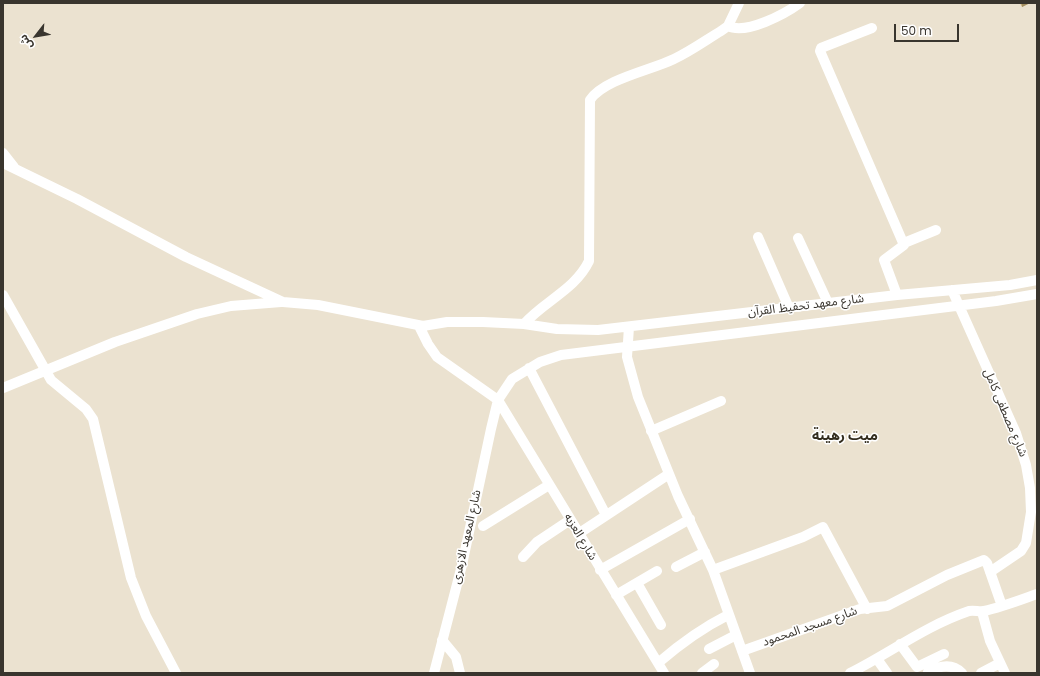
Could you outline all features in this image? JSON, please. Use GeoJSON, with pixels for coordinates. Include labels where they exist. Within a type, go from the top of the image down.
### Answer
{"type":"FeatureCollection","features":[{"type":"Feature","properties":{"kind":"street"},"geometry":{"type":"LineString","coordinates":[[524,324],[532,315],[563,292],[577,279],[589,261],[590,100],[595,94],[613,84],[640,72],[674,60],[728,26],[739,3]]}},
{"type":"Feature","properties":{"kind":"street"},"geometry":{"type":"LineString","coordinates":[[728,26],[734,29],[752,27],[800,3]]}},
{"type":"Feature","properties":{"kind":"street"},"geometry":{"type":"LineString","coordinates":[[872,28],[821,48],[820,51],[905,246],[884,260],[897,295]]}},
{"type":"Feature","properties":{"kind":"street"},"geometry":{"type":"LineString","coordinates":[[3,153],[17,169]]}},
{"type":"Feature","properties":{"kind":"street"},"geometry":{"type":"LineString","coordinates":[[3,163],[90,206],[186,257],[283,302]]}},
{"type":"Feature","properties":{"kind":"street"},"geometry":{"type":"LineString","coordinates":[[904,243],[936,230]]}},
{"type":"Feature","properties":{"kind":"street"},"geometry":{"type":"LineString","coordinates":[[758,237],[789,308]]}},
{"type":"Feature","properties":{"kind":"street"},"geometry":{"type":"LineString","coordinates":[[798,238],[828,303]]}},
{"type":"Feature","properties":{"kind":"street","name":"شارع معهد تحفيظ القرآن"},"geometry":{"type":"LineString","coordinates":[[283,302],[318,305],[419,326],[447,322],[524,324],[575,330],[629,327],[897,295],[1024,283],[1037,280]]}},
{"type":"Feature","properties":{"kind":"street","name":"شارع مصطفى كامل"},"geometry":{"type":"LineString","coordinates":[[952,290],[1016,433],[1026,465],[1030,488],[1031,512],[1026,543],[1021,551],[989,567]]}},
{"type":"Feature","properties":{"kind":"street"},"geometry":{"type":"LineString","coordinates":[[419,326],[428,344],[437,357],[498,400],[512,379],[540,362],[561,355],[1037,294]]}},
{"type":"Feature","properties":{"kind":"street"},"geometry":{"type":"LineString","coordinates":[[3,295],[45,371],[60,389],[86,409],[93,419],[131,578],[146,616],[176,673]]}},
{"type":"Feature","properties":{"kind":"street"},"geometry":{"type":"LineString","coordinates":[[3,388],[114,342],[197,314],[231,306],[283,302]]}},
{"type":"Feature","properties":{"kind":"street"},"geometry":{"type":"LineString","coordinates":[[629,327],[626,346],[633,378],[651,432],[713,570],[750,673]]}},
{"type":"Feature","properties":{"kind":"street"},"geometry":{"type":"LineString","coordinates":[[529,368],[606,516]]}},
{"type":"Feature","properties":{"kind":"street","name":"شارع العزبه"},"geometry":{"type":"LineString","coordinates":[[498,400],[578,534],[664,673]]}},
{"type":"Feature","properties":{"kind":"street","name":"شارع المعهد الازهرى"},"geometry":{"type":"LineString","coordinates":[[434,673],[462,565],[498,400]]}},
{"type":"Feature","properties":{"kind":"street"},"geometry":{"type":"LineString","coordinates":[[651,432],[721,400]]}},
{"type":"Feature","properties":{"kind":"street"},"geometry":{"type":"LineString","coordinates":[[578,534],[669,474]]}},
{"type":"Feature","properties":{"kind":"street"},"geometry":{"type":"LineString","coordinates":[[483,526],[549,485]]}},
{"type":"Feature","properties":{"kind":"street"},"geometry":{"type":"LineString","coordinates":[[600,570],[690,519]]}},
{"type":"Feature","properties":{"kind":"street"},"geometry":{"type":"LineString","coordinates":[[523,557],[537,542],[570,520]]}},
{"type":"Feature","properties":{"kind":"street"},"geometry":{"type":"LineString","coordinates":[[713,570],[803,537],[823,527],[866,609]]}},
{"type":"Feature","properties":{"kind":"street"},"geometry":{"type":"LineString","coordinates":[[676,567],[705,552]]}},
{"type":"Feature","properties":{"kind":"street","name":"شارع مسجد المحمود"},"geometry":{"type":"LineString","coordinates":[[742,651],[855,611],[886,606],[947,575],[982,561],[989,567]]}},
{"type":"Feature","properties":{"kind":"street"},"geometry":{"type":"LineString","coordinates":[[989,567],[1002,606]]}},
{"type":"Feature","properties":{"kind":"street"},"geometry":{"type":"LineString","coordinates":[[616,595],[657,571]]}},
{"type":"Feature","properties":{"kind":"street"},"geometry":{"type":"LineString","coordinates":[[637,583],[661,625]]}},
{"type":"Feature","properties":{"kind":"street"},"geometry":{"type":"LineString","coordinates":[[850,673],[878,659],[900,644],[938,624],[969,612],[982,612],[1037,594]]}},
{"type":"Feature","properties":{"kind":"street"},"geometry":{"type":"LineString","coordinates":[[982,612],[990,640],[1005,673]]}},
{"type":"Feature","properties":{"kind":"street"},"geometry":{"type":"LineString","coordinates":[[658,663],[687,639],[705,627],[728,615]]}},
{"type":"Feature","properties":{"kind":"street"},"geometry":{"type":"LineString","coordinates":[[709,649],[736,635]]}},
{"type":"Feature","properties":{"kind":"street"},"geometry":{"type":"LineString","coordinates":[[442,640],[456,657],[460,673]]}},
{"type":"Feature","properties":{"kind":"street"},"geometry":{"type":"LineString","coordinates":[[900,644],[917,667],[944,654]]}},
{"type":"Feature","properties":{"kind":"street"},"geometry":{"type":"LineString","coordinates":[[878,659],[887,673]]}},
{"type":"Feature","properties":{"kind":"street"},"geometry":{"type":"LineString","coordinates":[[981,673],[1000,663]]}},
{"type":"Feature","properties":{"kind":"street"},"geometry":{"type":"LineString","coordinates":[[702,673],[714,664]]}},
{"type":"Feature","properties":{"kind":"street"},"geometry":{"type":"LineString","coordinates":[[928,672],[947,666],[958,669],[962,673]]}},
{"type":"Feature","properties":{"kind":"district","name":"ميت رهينة"},"geometry":{"type":"Point","coordinates":[845,436]}}]}
